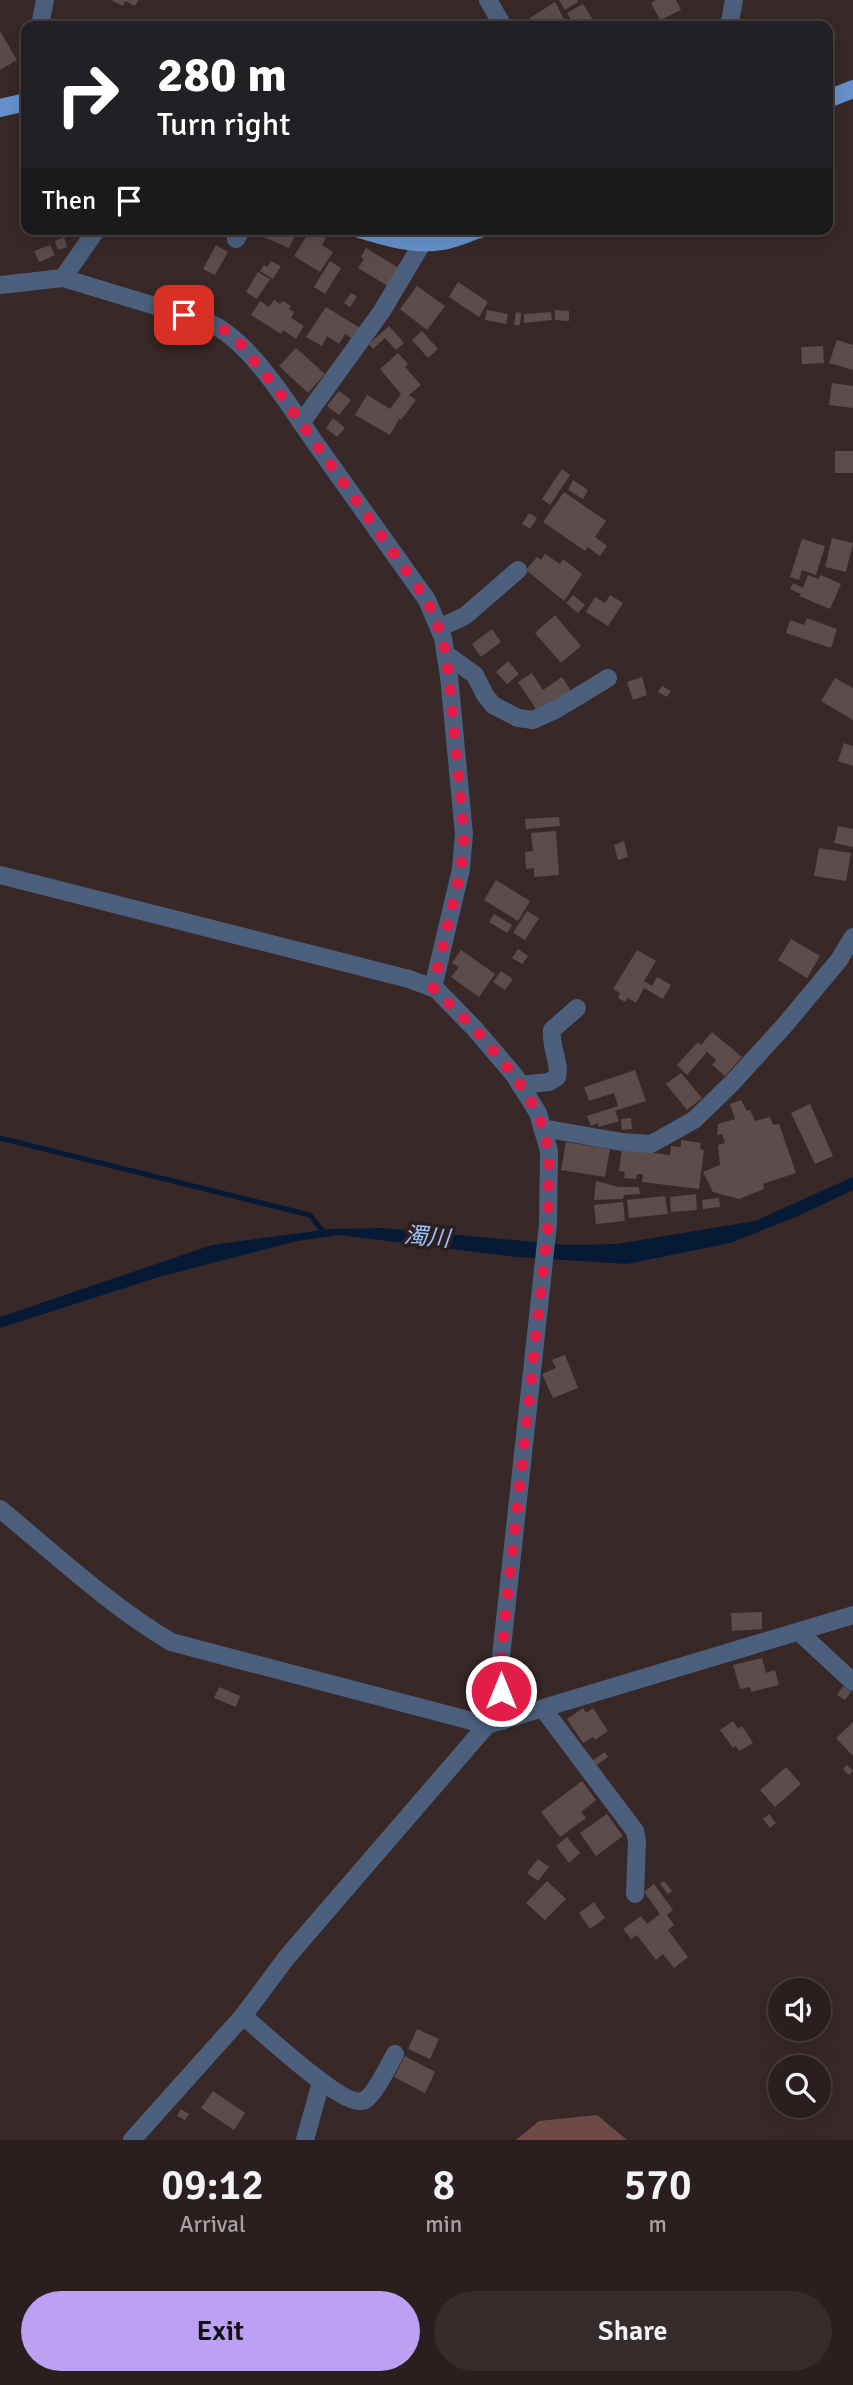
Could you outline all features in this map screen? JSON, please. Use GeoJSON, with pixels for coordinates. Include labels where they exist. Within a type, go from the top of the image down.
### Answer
{"type":"FeatureCollection","features":[{"type":"Feature","properties":{"kind":"main road"},"geometry":{"type":"LineString","coordinates":[[833,97],[853,89]]}},
{"type":"Feature","properties":{"kind":"main road"},"geometry":{"type":"LineString","coordinates":[[0,108],[21,103]]}},
{"type":"Feature","properties":{"kind":"main road"},"geometry":{"type":"LineString","coordinates":[[381,235],[423,242],[442,241],[453,235]]}},
{"type":"Feature","properties":{"kind":"street"},"geometry":{"type":"LineString","coordinates":[[41,21],[45,0]]}},
{"type":"Feature","properties":{"kind":"street"},"geometry":{"type":"LineString","coordinates":[[488,0],[500,21]]}},
{"type":"Feature","properties":{"kind":"street"},"geometry":{"type":"LineString","coordinates":[[730,21],[734,0]]}},
{"type":"Feature","properties":{"kind":"street"},"geometry":{"type":"LineString","coordinates":[[63,278],[93,235]]}},
{"type":"Feature","properties":{"kind":"street"},"geometry":{"type":"LineString","coordinates":[[301,424],[382,311],[423,242]]}},
{"type":"Feature","properties":{"kind":"street"},"geometry":{"type":"LineString","coordinates":[[0,285],[63,278],[223,329],[240,343],[301,424],[427,600],[446,654],[464,834],[461,869],[433,988]]}},
{"type":"Feature","properties":{"kind":"street"},"geometry":{"type":"LineString","coordinates":[[439,628],[466,616],[518,570]]}},
{"type":"Feature","properties":{"kind":"street"},"geometry":{"type":"LineString","coordinates":[[446,654],[475,675],[493,705],[518,718],[533,720],[557,709],[608,678]]}},
{"type":"Feature","properties":{"kind":"street"},"geometry":{"type":"LineString","coordinates":[[0,875],[409,979],[433,988],[474,1028],[520,1085],[538,1113],[549,1151],[548,1224],[495,1723],[288,1957],[243,2016],[132,2140]]}},
{"type":"Feature","properties":{"kind":"street"},"geometry":{"type":"LineString","coordinates":[[542,1128],[622,1142],[651,1144],[694,1120],[733,1083],[783,1026],[839,960],[853,937]]}},
{"type":"Feature","properties":{"kind":"street"},"geometry":{"type":"LineString","coordinates":[[520,1085],[549,1082],[557,1077],[559,1067],[551,1045],[552,1030],[577,1008]]}},
{"type":"Feature","properties":{"kind":"street"},"geometry":{"type":"LineString","coordinates":[[0,1509],[147,1628],[171,1642],[495,1723],[853,1615]]}},
{"type":"Feature","properties":{"kind":"street"},"geometry":{"type":"LineString","coordinates":[[799,1632],[853,1682]]}},
{"type":"Feature","properties":{"kind":"street"},"geometry":{"type":"LineString","coordinates":[[544,1710],[635,1831],[635,1894]]}},
{"type":"Feature","properties":{"kind":"street"},"geometry":{"type":"LineString","coordinates":[[243,2016],[321,2082],[349,2099],[365,2100],[395,2054]]}},
{"type":"Feature","properties":{"kind":"street"},"geometry":{"type":"LineString","coordinates":[[305,2140],[321,2082]]}},
{"type":"Feature","properties":{"kind":"shaded area"},"geometry":{"type":"Polygon","coordinates":[[[597,2115],[627,2140],[516,2140],[539,2121],[597,2115]]]}},
{"type":"Feature","properties":{"kind":"water","name":"濁川"},"geometry":{"type":"Polygon","coordinates":[[[853,1177],[853,1190],[798,1216],[730,1243],[627,1264],[517,1257],[339,1235],[297,1241],[162,1276],[0,1328],[0,1317],[212,1245],[330,1229],[384,1228],[567,1245],[617,1244],[755,1221],[853,1177]]]}},
{"type":"Feature","properties":{"kind":"building"},"geometry":{"type":"Polygon","coordinates":[[[111,0],[138,0],[135,6],[125,1],[123,6],[111,0]]]}},
{"type":"Feature","properties":{"kind":"building"},"geometry":{"type":"Polygon","coordinates":[[[559,0],[577,0],[578,2],[565,10],[559,0]]]}},
{"type":"Feature","properties":{"kind":"building"},"geometry":{"type":"Polygon","coordinates":[[[656,0],[676,0],[681,10],[660,20],[651,3],[656,0]]]}},
{"type":"Feature","properties":{"kind":"building"},"geometry":{"type":"Polygon","coordinates":[[[555,2],[564,19],[532,21],[530,18],[555,2]]]}},
{"type":"Feature","properties":{"kind":"building"},"geometry":{"type":"Polygon","coordinates":[[[583,4],[594,21],[572,21],[567,13],[583,4]]]}},
{"type":"Feature","properties":{"kind":"building"},"geometry":{"type":"Polygon","coordinates":[[[0,31],[17,60],[0,70],[0,31]]]}},
{"type":"Feature","properties":{"kind":"building"},"geometry":{"type":"Polygon","coordinates":[[[259,235],[295,235],[289,248],[259,235]]]}},
{"type":"Feature","properties":{"kind":"building"},"geometry":{"type":"Polygon","coordinates":[[[307,235],[321,235],[326,238],[322,245],[333,252],[320,272],[294,256],[307,235]]]}},
{"type":"Feature","properties":{"kind":"building"},"geometry":{"type":"Polygon","coordinates":[[[64,237],[67,247],[58,250],[55,241],[64,237]]]}},
{"type":"Feature","properties":{"kind":"building"},"geometry":{"type":"Polygon","coordinates":[[[50,245],[55,255],[39,262],[34,251],[50,245]]]}},
{"type":"Feature","properties":{"kind":"building"},"geometry":{"type":"Polygon","coordinates":[[[216,245],[228,252],[215,275],[203,269],[216,245]]]}},
{"type":"Feature","properties":{"kind":"building"},"geometry":{"type":"Polygon","coordinates":[[[366,248],[399,268],[388,286],[358,268],[364,259],[361,257],[366,248]]]}},
{"type":"Feature","properties":{"kind":"building"},"geometry":{"type":"Polygon","coordinates":[[[271,261],[281,266],[273,279],[260,271],[271,261]]]}},
{"type":"Feature","properties":{"kind":"building"},"geometry":{"type":"Polygon","coordinates":[[[330,261],[341,268],[325,294],[314,287],[330,261]]]}},
{"type":"Feature","properties":{"kind":"building"},"geometry":{"type":"Polygon","coordinates":[[[258,272],[270,279],[257,299],[246,292],[258,272]]]}},
{"type":"Feature","properties":{"kind":"building"},"geometry":{"type":"Polygon","coordinates":[[[458,282],[488,302],[479,317],[449,297],[458,282]]]}},
{"type":"Feature","properties":{"kind":"building"},"geometry":{"type":"Polygon","coordinates":[[[417,286],[445,306],[427,330],[400,309],[417,286]]]}},
{"type":"Feature","properties":{"kind":"building"},"geometry":{"type":"Polygon","coordinates":[[[351,293],[357,296],[350,307],[344,303],[351,293]]]}},
{"type":"Feature","properties":{"kind":"building"},"geometry":{"type":"Polygon","coordinates":[[[274,300],[291,306],[289,309],[294,312],[291,318],[304,326],[296,339],[283,330],[281,334],[251,315],[260,301],[269,307],[274,300]]]}},
{"type":"Feature","properties":{"kind":"building"},"geometry":{"type":"Polygon","coordinates":[[[326,307],[360,328],[353,339],[345,334],[339,344],[327,336],[322,346],[306,337],[326,307]]]}},
{"type":"Feature","properties":{"kind":"building"},"geometry":{"type":"Polygon","coordinates":[[[487,310],[508,314],[506,324],[485,320],[487,310]]]}},
{"type":"Feature","properties":{"kind":"building"},"geometry":{"type":"Polygon","coordinates":[[[555,310],[569,311],[569,321],[555,320],[555,310]]]}},
{"type":"Feature","properties":{"kind":"building"},"geometry":{"type":"Polygon","coordinates":[[[516,312],[521,313],[520,325],[514,325],[516,312]]]}},
{"type":"Feature","properties":{"kind":"building"},"geometry":{"type":"Polygon","coordinates":[[[551,312],[552,320],[524,323],[524,314],[551,312]]]}},
{"type":"Feature","properties":{"kind":"building"},"geometry":{"type":"Polygon","coordinates":[[[389,326],[404,343],[396,350],[385,338],[373,349],[369,344],[389,326]]]}},
{"type":"Feature","properties":{"kind":"building"},"geometry":{"type":"Polygon","coordinates":[[[422,331],[438,349],[428,358],[412,340],[422,331]]]}},
{"type":"Feature","properties":{"kind":"building"},"geometry":{"type":"Polygon","coordinates":[[[837,340],[853,345],[853,370],[829,363],[837,340]]]}},
{"type":"Feature","properties":{"kind":"building"},"geometry":{"type":"Polygon","coordinates":[[[823,346],[824,363],[802,364],[801,347],[823,346]]]}},
{"type":"Feature","properties":{"kind":"building"},"geometry":{"type":"Polygon","coordinates":[[[296,348],[325,374],[308,393],[279,366],[296,348]]]}},
{"type":"Feature","properties":{"kind":"building"},"geometry":{"type":"Polygon","coordinates":[[[398,353],[408,364],[405,367],[421,385],[409,395],[416,400],[401,420],[399,419],[390,435],[355,415],[367,395],[390,409],[401,394],[380,369],[398,353]]]}},
{"type":"Feature","properties":{"kind":"building"},"geometry":{"type":"Polygon","coordinates":[[[832,383],[853,386],[853,408],[829,405],[832,383]]]}},
{"type":"Feature","properties":{"kind":"building"},"geometry":{"type":"Polygon","coordinates":[[[339,391],[351,400],[339,415],[327,406],[339,391]]]}},
{"type":"Feature","properties":{"kind":"building"},"geometry":{"type":"Polygon","coordinates":[[[333,418],[345,428],[337,437],[326,428],[333,418]]]}},
{"type":"Feature","properties":{"kind":"building"},"geometry":{"type":"Polygon","coordinates":[[[835,451],[853,451],[853,473],[835,473],[835,451]]]}},
{"type":"Feature","properties":{"kind":"building"},"geometry":{"type":"Polygon","coordinates":[[[562,469],[570,475],[550,505],[542,499],[562,469]]]}},
{"type":"Feature","properties":{"kind":"building"},"geometry":{"type":"Polygon","coordinates":[[[573,480],[588,490],[583,499],[568,490],[573,480]]]}},
{"type":"Feature","properties":{"kind":"building"},"geometry":{"type":"Polygon","coordinates":[[[564,492],[606,521],[595,537],[607,546],[600,556],[588,547],[585,551],[543,522],[564,492]]]}},
{"type":"Feature","properties":{"kind":"building"},"geometry":{"type":"Polygon","coordinates":[[[529,513],[537,518],[530,529],[522,524],[529,513]]]}},
{"type":"Feature","properties":{"kind":"building"},"geometry":{"type":"Polygon","coordinates":[[[832,538],[853,543],[846,572],[825,567],[832,538]]]}},
{"type":"Feature","properties":{"kind":"building"},"geometry":{"type":"Polygon","coordinates":[[[802,539],[825,546],[816,575],[802,570],[799,580],[790,577],[802,539]]]}},
{"type":"Feature","properties":{"kind":"building"},"geometry":{"type":"Polygon","coordinates":[[[545,554],[560,564],[563,559],[582,574],[564,601],[526,570],[537,557],[541,560],[545,554]]]}},
{"type":"Feature","properties":{"kind":"building"},"geometry":{"type":"Polygon","coordinates":[[[808,575],[818,579],[821,575],[841,584],[830,609],[799,596],[801,594],[790,589],[793,583],[803,588],[808,575]]]}},
{"type":"Feature","properties":{"kind":"building"},"geometry":{"type":"Polygon","coordinates":[[[573,595],[585,605],[578,613],[566,603],[573,595]]]}},
{"type":"Feature","properties":{"kind":"building"},"geometry":{"type":"Polygon","coordinates":[[[610,595],[623,603],[608,626],[586,612],[595,597],[605,603],[610,595]]]}},
{"type":"Feature","properties":{"kind":"building"},"geometry":{"type":"Polygon","coordinates":[[[555,615],[581,646],[561,663],[535,633],[555,615]]]}},
{"type":"Feature","properties":{"kind":"building"},"geometry":{"type":"Polygon","coordinates":[[[807,618],[837,629],[831,648],[786,633],[790,620],[804,625],[807,618]]]}},
{"type":"Feature","properties":{"kind":"building"},"geometry":{"type":"Polygon","coordinates":[[[492,629],[501,642],[481,657],[472,644],[492,629]]]}},
{"type":"Feature","properties":{"kind":"building"},"geometry":{"type":"Polygon","coordinates":[[[508,661],[519,674],[507,684],[496,672],[508,661]]]}},
{"type":"Feature","properties":{"kind":"building"},"geometry":{"type":"Polygon","coordinates":[[[532,673],[543,690],[562,677],[571,691],[538,712],[518,682],[532,673]]]}},
{"type":"Feature","properties":{"kind":"building"},"geometry":{"type":"Polygon","coordinates":[[[642,677],[647,695],[633,700],[627,682],[642,677]]]}},
{"type":"Feature","properties":{"kind":"building"},"geometry":{"type":"Polygon","coordinates":[[[835,678],[853,688],[853,720],[821,701],[835,678]]]}},
{"type":"Feature","properties":{"kind":"building"},"geometry":{"type":"Polygon","coordinates":[[[662,686],[671,691],[667,697],[658,692],[662,686]]]}},
{"type":"Feature","properties":{"kind":"building"},"geometry":{"type":"Polygon","coordinates":[[[844,743],[853,746],[853,766],[838,761],[844,743]]]}},
{"type":"Feature","properties":{"kind":"building"},"geometry":{"type":"Polygon","coordinates":[[[559,817],[560,826],[526,829],[525,819],[559,817]]]}},
{"type":"Feature","properties":{"kind":"building"},"geometry":{"type":"Polygon","coordinates":[[[838,826],[853,829],[853,847],[834,843],[838,826]]]}},
{"type":"Feature","properties":{"kind":"building"},"geometry":{"type":"Polygon","coordinates":[[[556,831],[559,875],[534,877],[534,868],[526,869],[525,852],[533,851],[531,833],[556,831]]]}},
{"type":"Feature","properties":{"kind":"building"},"geometry":{"type":"Polygon","coordinates":[[[624,841],[628,857],[618,860],[614,845],[624,841]]]}},
{"type":"Feature","properties":{"kind":"building"},"geometry":{"type":"Polygon","coordinates":[[[819,848],[851,853],[846,881],[814,876],[819,848]]]}},
{"type":"Feature","properties":{"kind":"building"},"geometry":{"type":"Polygon","coordinates":[[[496,880],[530,901],[518,921],[484,900],[496,880]]]}},
{"type":"Feature","properties":{"kind":"building"},"geometry":{"type":"Polygon","coordinates":[[[527,911],[539,918],[525,940],[513,933],[527,911]]]}},
{"type":"Feature","properties":{"kind":"building"},"geometry":{"type":"Polygon","coordinates":[[[494,914],[512,925],[507,933],[489,922],[494,914]]]}},
{"type":"Feature","properties":{"kind":"building"},"geometry":{"type":"Polygon","coordinates":[[[791,939],[820,956],[807,978],[778,960],[791,939]]]}},
{"type":"Feature","properties":{"kind":"building"},"geometry":{"type":"Polygon","coordinates":[[[518,949],[528,956],[522,964],[512,958],[518,949]]]}},
{"type":"Feature","properties":{"kind":"building"},"geometry":{"type":"Polygon","coordinates":[[[461,950],[495,974],[479,997],[451,977],[459,967],[452,963],[461,950]]]}},
{"type":"Feature","properties":{"kind":"building"},"geometry":{"type":"Polygon","coordinates":[[[637,950],[656,961],[644,981],[652,986],[657,977],[671,985],[663,999],[644,988],[636,1003],[628,998],[625,1002],[618,998],[620,993],[613,989],[637,950]]]}},
{"type":"Feature","properties":{"kind":"building"},"geometry":{"type":"Polygon","coordinates":[[[501,971],[513,979],[505,990],[493,982],[501,971]]]}},
{"type":"Feature","properties":{"kind":"building"},"geometry":{"type":"Polygon","coordinates":[[[712,1032],[742,1057],[725,1076],[712,1065],[716,1060],[707,1052],[687,1075],[677,1065],[698,1042],[701,1045],[712,1032]]]}},
{"type":"Feature","properties":{"kind":"building"},"geometry":{"type":"Polygon","coordinates":[[[635,1070],[646,1101],[615,1111],[619,1121],[599,1127],[598,1123],[591,1126],[587,1116],[618,1106],[614,1093],[589,1101],[584,1087],[635,1070]]]}},
{"type":"Feature","properties":{"kind":"building"},"geometry":{"type":"Polygon","coordinates":[[[681,1073],[702,1098],[687,1110],[666,1084],[681,1073]]]}},
{"type":"Feature","properties":{"kind":"building"},"geometry":{"type":"Polygon","coordinates":[[[741,1100],[755,1121],[770,1117],[773,1125],[779,1124],[796,1173],[763,1184],[764,1189],[739,1199],[713,1192],[703,1172],[720,1165],[718,1145],[725,1143],[722,1134],[717,1135],[718,1124],[735,1119],[730,1104],[741,1100]]]}},
{"type":"Feature","properties":{"kind":"building"},"geometry":{"type":"Polygon","coordinates":[[[810,1104],[833,1156],[815,1164],[791,1113],[810,1104]]]}},
{"type":"Feature","properties":{"kind":"building"},"geometry":{"type":"Polygon","coordinates":[[[631,1118],[632,1129],[622,1130],[621,1119],[631,1118]]]}},
{"type":"Feature","properties":{"kind":"building"},"geometry":{"type":"Polygon","coordinates":[[[681,1140],[701,1143],[700,1149],[704,1150],[699,1189],[642,1182],[643,1174],[637,1174],[636,1179],[624,1178],[625,1172],[619,1171],[622,1149],[670,1155],[671,1146],[681,1147],[681,1140]]]}},
{"type":"Feature","properties":{"kind":"building"},"geometry":{"type":"Polygon","coordinates":[[[566,1142],[610,1149],[605,1177],[561,1170],[566,1142]]]}},
{"type":"Feature","properties":{"kind":"building"},"geometry":{"type":"Polygon","coordinates":[[[596,1181],[619,1187],[639,1187],[640,1194],[624,1195],[623,1199],[594,1200],[596,1181]]]}},
{"type":"Feature","properties":{"kind":"building"},"geometry":{"type":"Polygon","coordinates":[[[696,1194],[697,1210],[671,1212],[670,1197],[696,1194]]]}},
{"type":"Feature","properties":{"kind":"building"},"geometry":{"type":"Polygon","coordinates":[[[665,1196],[668,1214],[629,1218],[627,1200],[665,1196]]]}},
{"type":"Feature","properties":{"kind":"building"},"geometry":{"type":"Polygon","coordinates":[[[719,1198],[720,1207],[703,1209],[702,1200],[719,1198]]]}},
{"type":"Feature","properties":{"kind":"building"},"geometry":{"type":"Polygon","coordinates":[[[623,1202],[625,1221],[596,1224],[594,1205],[623,1202]]]}},
{"type":"Feature","properties":{"kind":"building"},"geometry":{"type":"Polygon","coordinates":[[[565,1355],[578,1388],[553,1398],[542,1374],[556,1368],[552,1360],[565,1355]]]}},
{"type":"Feature","properties":{"kind":"building"},"geometry":{"type":"Polygon","coordinates":[[[762,1612],[762,1629],[732,1631],[731,1613],[762,1612]]]}},
{"type":"Feature","properties":{"kind":"building"},"geometry":{"type":"Polygon","coordinates":[[[762,1658],[766,1673],[775,1670],[779,1685],[751,1692],[750,1687],[740,1689],[733,1665],[762,1658]]]}},
{"type":"Feature","properties":{"kind":"building"},"geometry":{"type":"Polygon","coordinates":[[[843,1686],[851,1692],[845,1700],[837,1695],[843,1686]]]}},
{"type":"Feature","properties":{"kind":"building"},"geometry":{"type":"Polygon","coordinates":[[[219,1687],[240,1696],[236,1707],[214,1698],[219,1687]]]}},
{"type":"Feature","properties":{"kind":"building"},"geometry":{"type":"Polygon","coordinates":[[[583,1708],[586,1713],[593,1708],[608,1731],[595,1740],[593,1737],[583,1743],[567,1719],[583,1708]]]}},
{"type":"Feature","properties":{"kind":"building"},"geometry":{"type":"Polygon","coordinates":[[[733,1721],[738,1729],[742,1726],[753,1743],[739,1751],[736,1746],[733,1748],[720,1730],[733,1721]]]}},
{"type":"Feature","properties":{"kind":"building"},"geometry":{"type":"Polygon","coordinates":[[[853,1722],[853,1756],[836,1738],[853,1722]]]}},
{"type":"Feature","properties":{"kind":"building"},"geometry":{"type":"Polygon","coordinates":[[[605,1752],[608,1757],[597,1765],[593,1760],[605,1752]]]}},
{"type":"Feature","properties":{"kind":"building"},"geometry":{"type":"Polygon","coordinates":[[[847,1765],[853,1771],[849,1775],[843,1769],[847,1765]]]}},
{"type":"Feature","properties":{"kind":"building"},"geometry":{"type":"Polygon","coordinates":[[[786,1767],[801,1784],[775,1807],[760,1790],[786,1767]]]}},
{"type":"Feature","properties":{"kind":"building"},"geometry":{"type":"Polygon","coordinates":[[[582,1781],[596,1800],[581,1812],[586,1818],[560,1837],[541,1812],[582,1781]]]}},
{"type":"Feature","properties":{"kind":"building"},"geometry":{"type":"Polygon","coordinates":[[[607,1814],[623,1836],[596,1856],[580,1833],[607,1814]]]}},
{"type":"Feature","properties":{"kind":"building"},"geometry":{"type":"Polygon","coordinates":[[[769,1814],[776,1823],[770,1828],[763,1819],[769,1814]]]}},
{"type":"Feature","properties":{"kind":"building"},"geometry":{"type":"Polygon","coordinates":[[[567,1837],[580,1853],[569,1863],[556,1846],[567,1837]]]}},
{"type":"Feature","properties":{"kind":"building"},"geometry":{"type":"Polygon","coordinates":[[[538,1859],[549,1867],[538,1881],[527,1873],[538,1859]]]}},
{"type":"Feature","properties":{"kind":"building"},"geometry":{"type":"Polygon","coordinates":[[[547,1881],[566,1899],[545,1920],[526,1903],[547,1881]]]}},
{"type":"Feature","properties":{"kind":"building"},"geometry":{"type":"Polygon","coordinates":[[[664,1881],[672,1891],[668,1894],[660,1884],[664,1881]]]}},
{"type":"Feature","properties":{"kind":"building"},"geometry":{"type":"Polygon","coordinates":[[[654,1884],[673,1910],[667,1915],[674,1925],[668,1930],[688,1957],[674,1968],[663,1954],[656,1960],[637,1935],[631,1939],[623,1929],[641,1916],[647,1924],[660,1914],[644,1892],[654,1884]]]}},
{"type":"Feature","properties":{"kind":"building"},"geometry":{"type":"Polygon","coordinates":[[[594,1902],[605,1918],[590,1929],[579,1913],[594,1902]]]}},
{"type":"Feature","properties":{"kind":"building"},"geometry":{"type":"Polygon","coordinates":[[[417,2029],[439,2039],[430,2059],[408,2049],[417,2029]]]}},
{"type":"Feature","properties":{"kind":"building"},"geometry":{"type":"Polygon","coordinates":[[[405,2056],[435,2072],[425,2093],[394,2077],[405,2056]]]}},
{"type":"Feature","properties":{"kind":"building"},"geometry":{"type":"Polygon","coordinates":[[[213,2091],[245,2113],[234,2130],[201,2108],[213,2091]]]}},
{"type":"Feature","properties":{"kind":"building"},"geometry":{"type":"Polygon","coordinates":[[[181,2109],[189,2114],[185,2120],[177,2116],[181,2109]]]}},
{"type":"Feature","properties":{"kind":"waterway"},"geometry":{"type":"LineString","coordinates":[[0,1138],[310,1215],[325,1234]]}},
{"type":"Feature","properties":{"kind":"route"},"geometry":{"type":"LineString","coordinates":[[184,315],[223,329],[240,343],[276,388],[427,600],[443,638],[464,834],[461,869],[433,988],[474,1028],[515,1076],[538,1113],[549,1151],[548,1224],[499,1675],[501,1691]]}}]}
